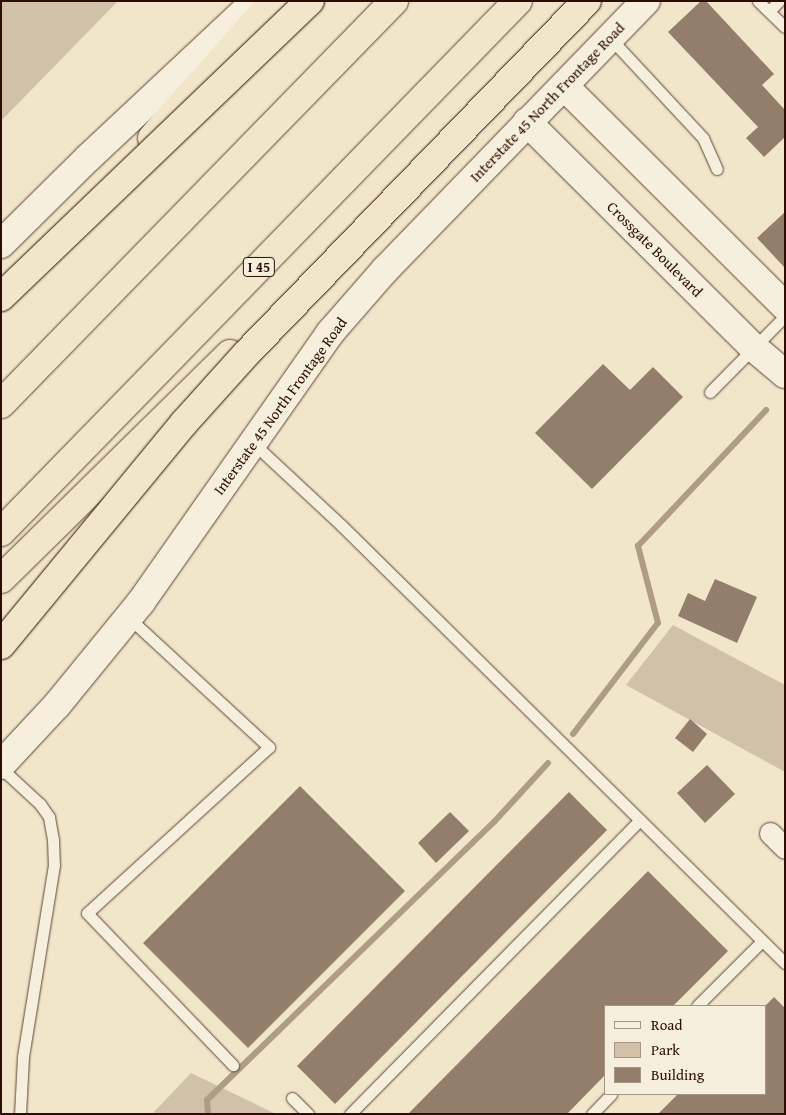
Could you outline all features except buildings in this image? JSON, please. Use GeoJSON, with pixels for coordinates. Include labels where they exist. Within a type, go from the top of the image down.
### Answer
{"type":"FeatureCollection","features":[{"type":"Feature","properties":{"kind":"highway"},"geometry":{"type":"LineString","coordinates":[[1,310],[274,1]]}},
{"type":"Feature","properties":{"kind":"highway"},"geometry":{"type":"LineString","coordinates":[[1,297],[310,1]]}},
{"type":"Feature","properties":{"kind":"highway"},"geometry":{"type":"LineString","coordinates":[[1,404],[394,1]]}},
{"type":"Feature","properties":{"kind":"highway","name":"I 45"},"geometry":{"type":"LineString","coordinates":[[1,532],[518,1]]}},
{"type":"Feature","properties":{"kind":"highway"},"geometry":{"type":"LineString","coordinates":[[1,579],[588,1]]}},
{"type":"Feature","properties":{"kind":"highway"},"geometry":{"type":"LineString","coordinates":[[1,645],[184,423],[247,353],[588,1]]}},
{"type":"Feature","properties":{"kind":"main road"},"geometry":{"type":"LineString","coordinates":[[1,244],[88,158],[256,1]]}},
{"type":"Feature","properties":{"kind":"main road","name":"Interstate 45 North Frontage Road"},"geometry":{"type":"LineString","coordinates":[[1,767],[57,705],[141,602],[251,442],[330,332],[386,270],[527,122],[646,1]]}},
{"type":"Feature","properties":{"kind":"main road"},"geometry":{"type":"LineString","coordinates":[[564,86],[785,306]]}},
{"type":"Feature","properties":{"kind":"main road","name":"Crossgate Boulevard"},"geometry":{"type":"LineString","coordinates":[[527,122],[753,347],[785,374]]}},
{"type":"Feature","properties":{"kind":"lane"},"geometry":{"type":"LineString","coordinates":[[758,1],[785,27]]}},
{"type":"Feature","properties":{"kind":"lane"},"geometry":{"type":"LineString","coordinates":[[769,11],[778,1]]}},
{"type":"Feature","properties":{"kind":"lane"},"geometry":{"type":"LineString","coordinates":[[610,38],[703,138],[717,168]]}},
{"type":"Feature","properties":{"kind":"lane"},"geometry":{"type":"LineString","coordinates":[[710,392],[785,316]]}},
{"type":"Feature","properties":{"kind":"lane"},"geometry":{"type":"LineString","coordinates":[[251,442],[341,525],[785,963]]}},
{"type":"Feature","properties":{"kind":"lane"},"geometry":{"type":"LineString","coordinates":[[128,617],[269,747],[87,913],[233,1065]]}},
{"type":"Feature","properties":{"kind":"lane"},"geometry":{"type":"LineString","coordinates":[[1,767],[40,804],[49,817],[53,839],[54,865],[23,1057],[20,1114]]}},
{"type":"Feature","properties":{"kind":"lane"},"geometry":{"type":"LineString","coordinates":[[350,1114],[640,820]]}},
{"type":"Feature","properties":{"kind":"lane"},"geometry":{"type":"LineString","coordinates":[[699,1005],[762,941]]}},
{"type":"Feature","properties":{"kind":"lane"},"geometry":{"type":"LineString","coordinates":[[592,1114],[610,1095]]}},
{"type":"Feature","properties":{"kind":"lane"},"geometry":{"type":"LineString","coordinates":[[292,1098],[308,1114]]}},
{"type":"Feature","properties":{"kind":"green space"},"geometry":{"type":"Polygon","coordinates":[[[1,1],[118,1],[1,121],[1,1]]]}},
{"type":"Feature","properties":{"kind":"green space"},"geometry":{"type":"Polygon","coordinates":[[[673,625],[785,685],[785,772],[626,685],[673,625]]]}},
{"type":"Feature","properties":{"kind":"green space"},"geometry":{"type":"Polygon","coordinates":[[[191,1073],[276,1114],[152,1114],[191,1073]]]}},
{"type":"Feature","properties":{"kind":"waterway"},"geometry":{"type":"LineString","coordinates":[[573,734],[658,623],[638,546],[766,410]]}},
{"type":"Feature","properties":{"kind":"waterway"},"geometry":{"type":"LineString","coordinates":[[208,1114],[207,1100],[494,822],[548,763]]}}]}
